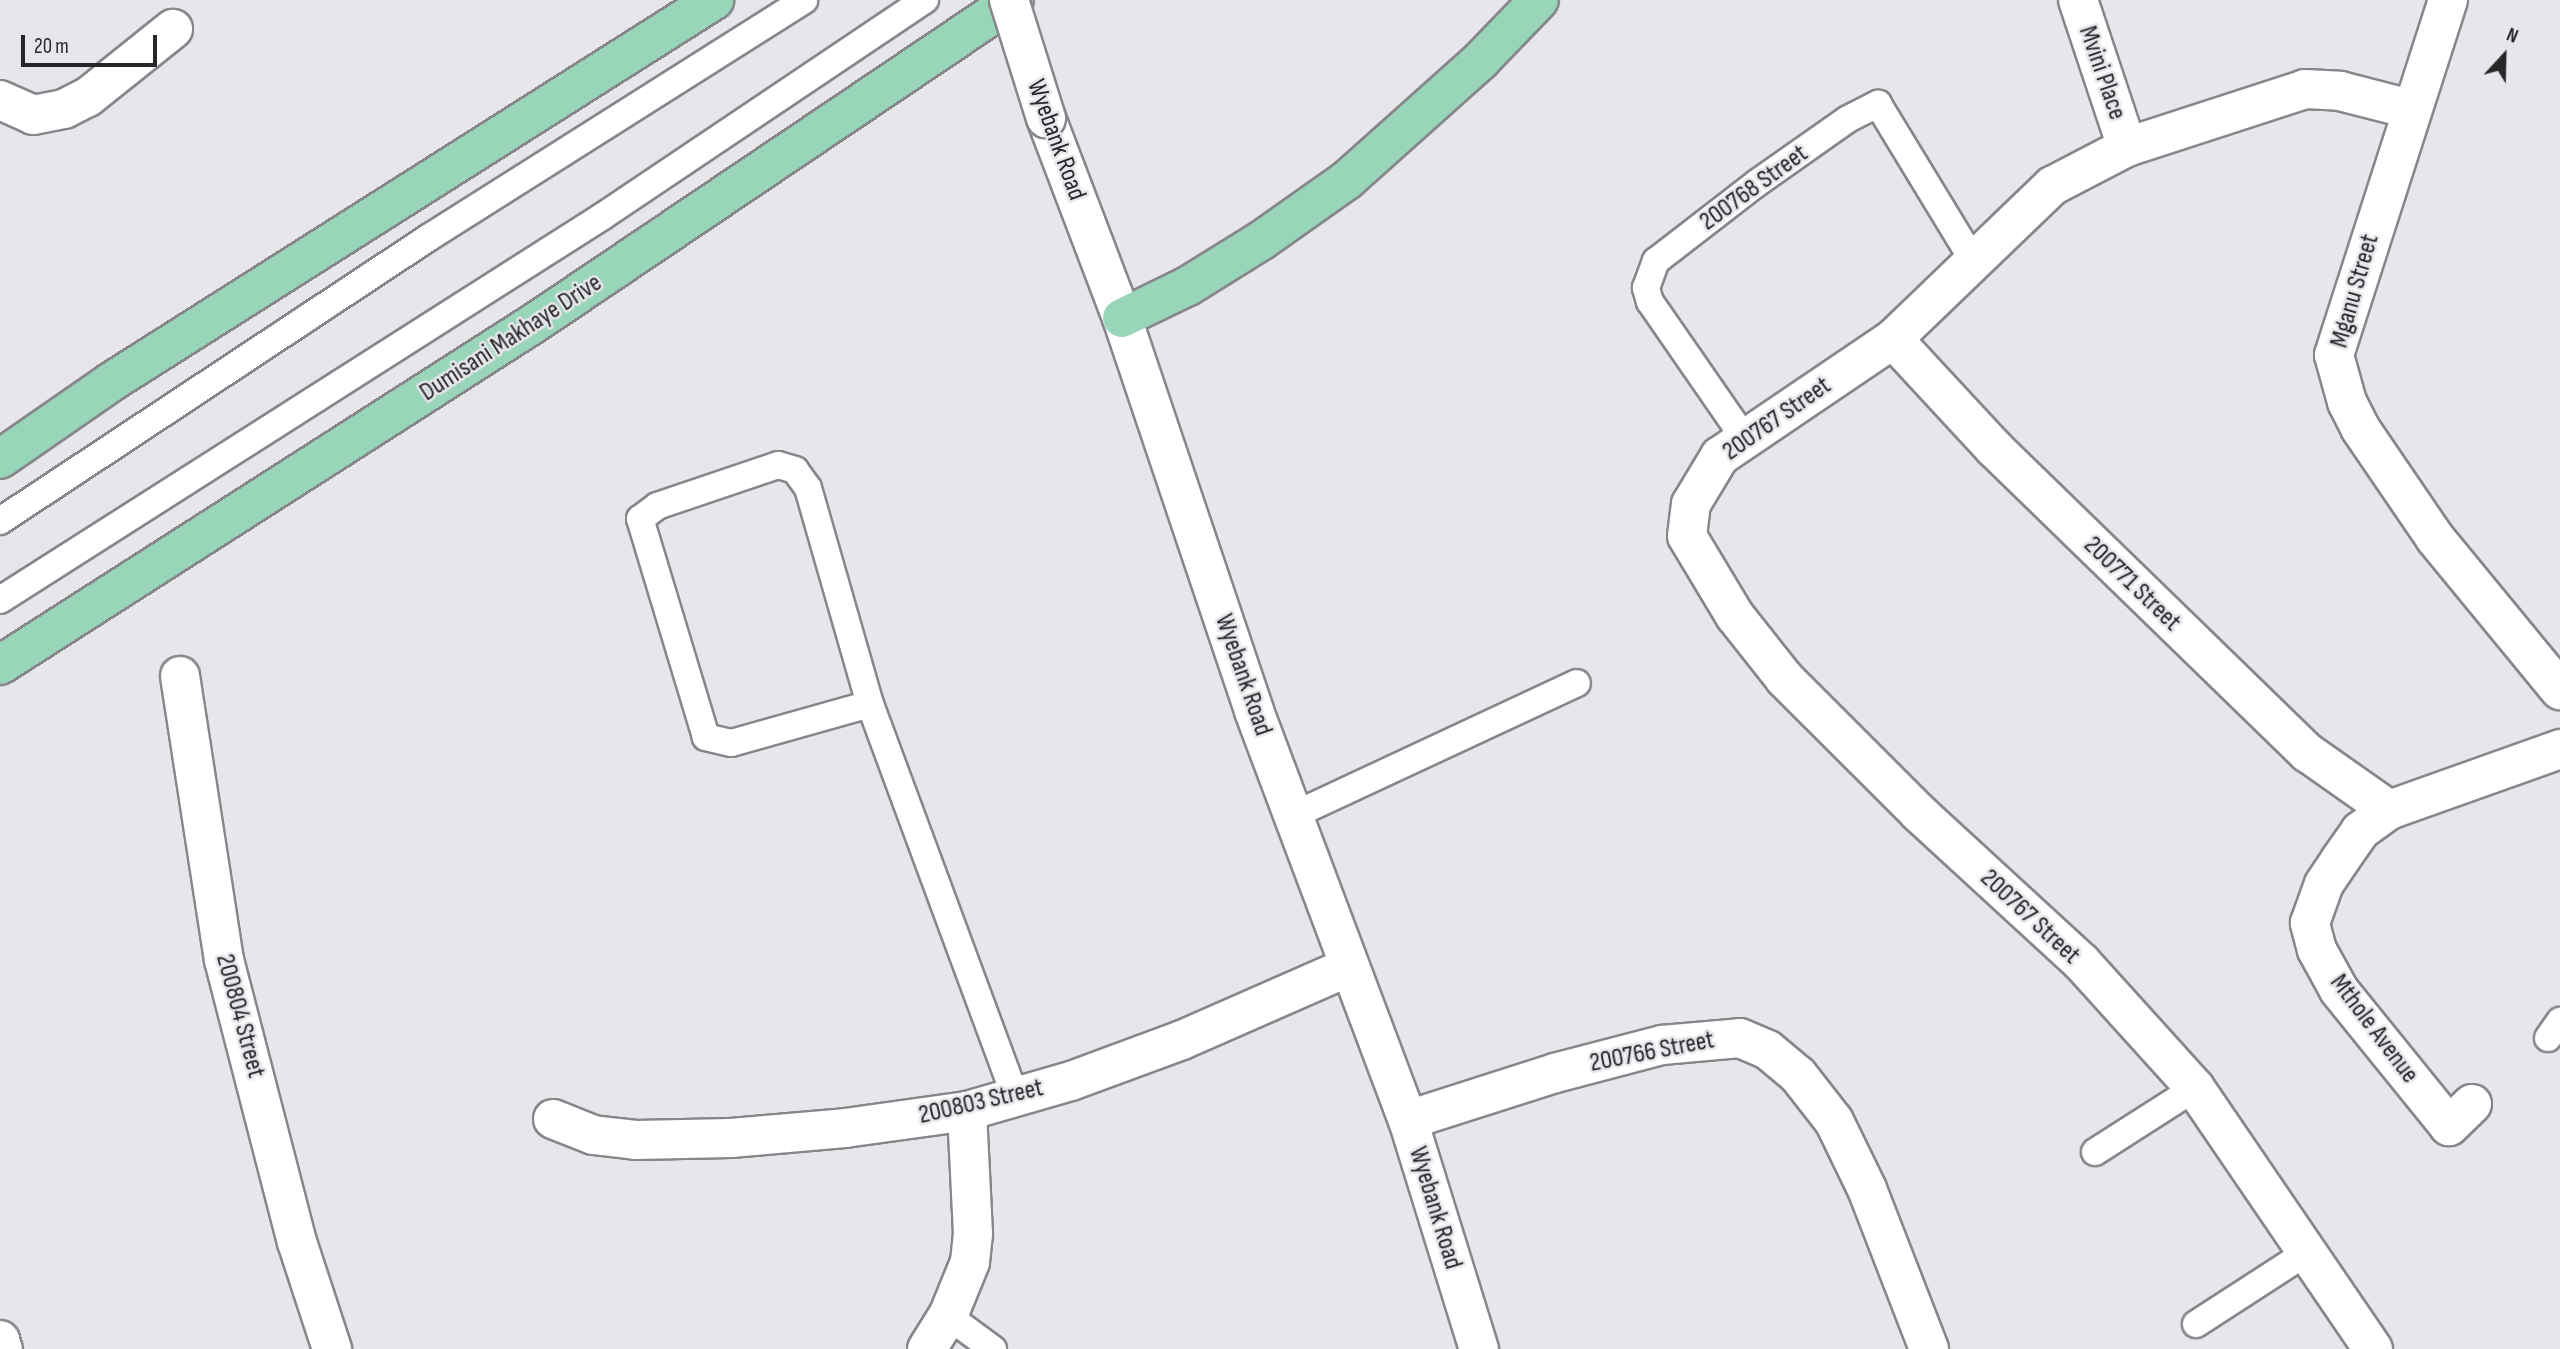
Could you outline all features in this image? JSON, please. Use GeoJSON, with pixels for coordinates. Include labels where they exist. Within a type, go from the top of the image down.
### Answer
{"type":"FeatureCollection","features":[{"type":"Feature","properties":{"kind":"main road"},"geometry":{"type":"LineString","coordinates":[[0,459],[111,382],[714,0]]}},
{"type":"Feature","properties":{"kind":"main road","name":"Dumisani Makhaye Drive"},"geometry":{"type":"LineString","coordinates":[[0,665],[536,322],[1012,0]]}},
{"type":"Feature","properties":{"kind":"main road"},"geometry":{"type":"LineString","coordinates":[[1122,318],[1231,260],[1347,180],[1481,60],[1539,0]]}},
{"type":"Feature","properties":{"kind":"street","name":"Wyebank Road"},"geometry":{"type":"LineString","coordinates":[[1012,0],[1046,118],[1122,318],[1254,711],[1408,1121],[1479,1349]]}},
{"type":"Feature","properties":{"kind":"street","name":"Mvini Place"},"geometry":{"type":"LineString","coordinates":[[2078,0],[2127,147]]}},
{"type":"Feature","properties":{"kind":"street","name":"Mganu Street"},"geometry":{"type":"LineString","coordinates":[[2448,0],[2410,109],[2341,325],[2334,355],[2338,375],[2360,428],[2435,538],[2560,690]]}},
{"type":"Feature","properties":{"kind":"street"},"geometry":{"type":"LineString","coordinates":[[0,100],[33,116],[64,109],[88,97],[173,29]]}},
{"type":"Feature","properties":{"kind":"street","name":"200767 Street"},"geometry":{"type":"LineString","coordinates":[[2373,1349],[2309,1251],[2195,1088],[2081,962],[1919,813],[1785,679],[1735,616],[1687,536],[1698,489],[1720,456],[1893,339],[2052,186],[2127,147],[2305,89],[2340,91],[2410,109]]}},
{"type":"Feature","properties":{"kind":"street","name":"200771 Street"},"geometry":{"type":"LineString","coordinates":[[1893,339],[1994,448],[2308,753],[2389,810]]}},
{"type":"Feature","properties":{"kind":"street","name":"200804 Street"},"geometry":{"type":"LineString","coordinates":[[180,676],[224,960],[297,1242],[332,1349]]}},
{"type":"Feature","properties":{"kind":"street","name":"Mthole Avenue"},"geometry":{"type":"LineString","coordinates":[[2472,1104],[2448,1126],[2339,990],[2317,950],[2310,923],[2325,884],[2360,831],[2389,810],[2560,749]]}},
{"type":"Feature","properties":{"kind":"street","name":"200803 Street"},"geometry":{"type":"LineString","coordinates":[[553,1119],[593,1135],[636,1140],[731,1138],[845,1128],[967,1111],[1014,1094],[1070,1081],[1182,1040],[1348,967]]}},
{"type":"Feature","properties":{"kind":"street","name":"200766 Street"},"geometry":{"type":"LineString","coordinates":[[1408,1121],[1555,1073],[1662,1045],[1740,1038],[1768,1050],[1798,1076],[1834,1121],[1867,1189],[1929,1349]]}},
{"type":"Feature","properties":{"kind":"street"},"geometry":{"type":"LineString","coordinates":[[927,1349],[948,1315],[970,1262],[973,1234],[967,1111]]}},
{"type":"Feature","properties":{"kind":"street"},"geometry":{"type":"LineString","coordinates":[[0,1340],[3,1349]]}},
{"type":"Feature","properties":{"kind":"lane"},"geometry":{"type":"LineString","coordinates":[[0,521],[428,238],[804,0]]}},
{"type":"Feature","properties":{"kind":"lane"},"geometry":{"type":"LineString","coordinates":[[0,600],[603,216],[925,0]]}},
{"type":"Feature","properties":{"kind":"lane","name":"200768 Street"},"geometry":{"type":"LineString","coordinates":[[1745,439],[1650,302],[1646,288],[1656,261],[1803,151],[1878,104],[1973,260]]}},
{"type":"Feature","properties":{"kind":"lane"},"geometry":{"type":"LineString","coordinates":[[870,704],[731,743],[706,737],[640,519],[657,506],[778,465],[794,470],[808,488],[870,704],[1014,1094]]}},
{"type":"Feature","properties":{"kind":"lane"},"geometry":{"type":"LineString","coordinates":[[1294,815],[1577,683]]}},
{"type":"Feature","properties":{"kind":"lane"},"geometry":{"type":"LineString","coordinates":[[2095,1152],[2195,1088]]}},
{"type":"Feature","properties":{"kind":"lane"},"geometry":{"type":"LineString","coordinates":[[2196,1324],[2309,1251]]}},
{"type":"Feature","properties":{"kind":"lane"},"geometry":{"type":"LineString","coordinates":[[948,1315],[993,1349]]}}]}
